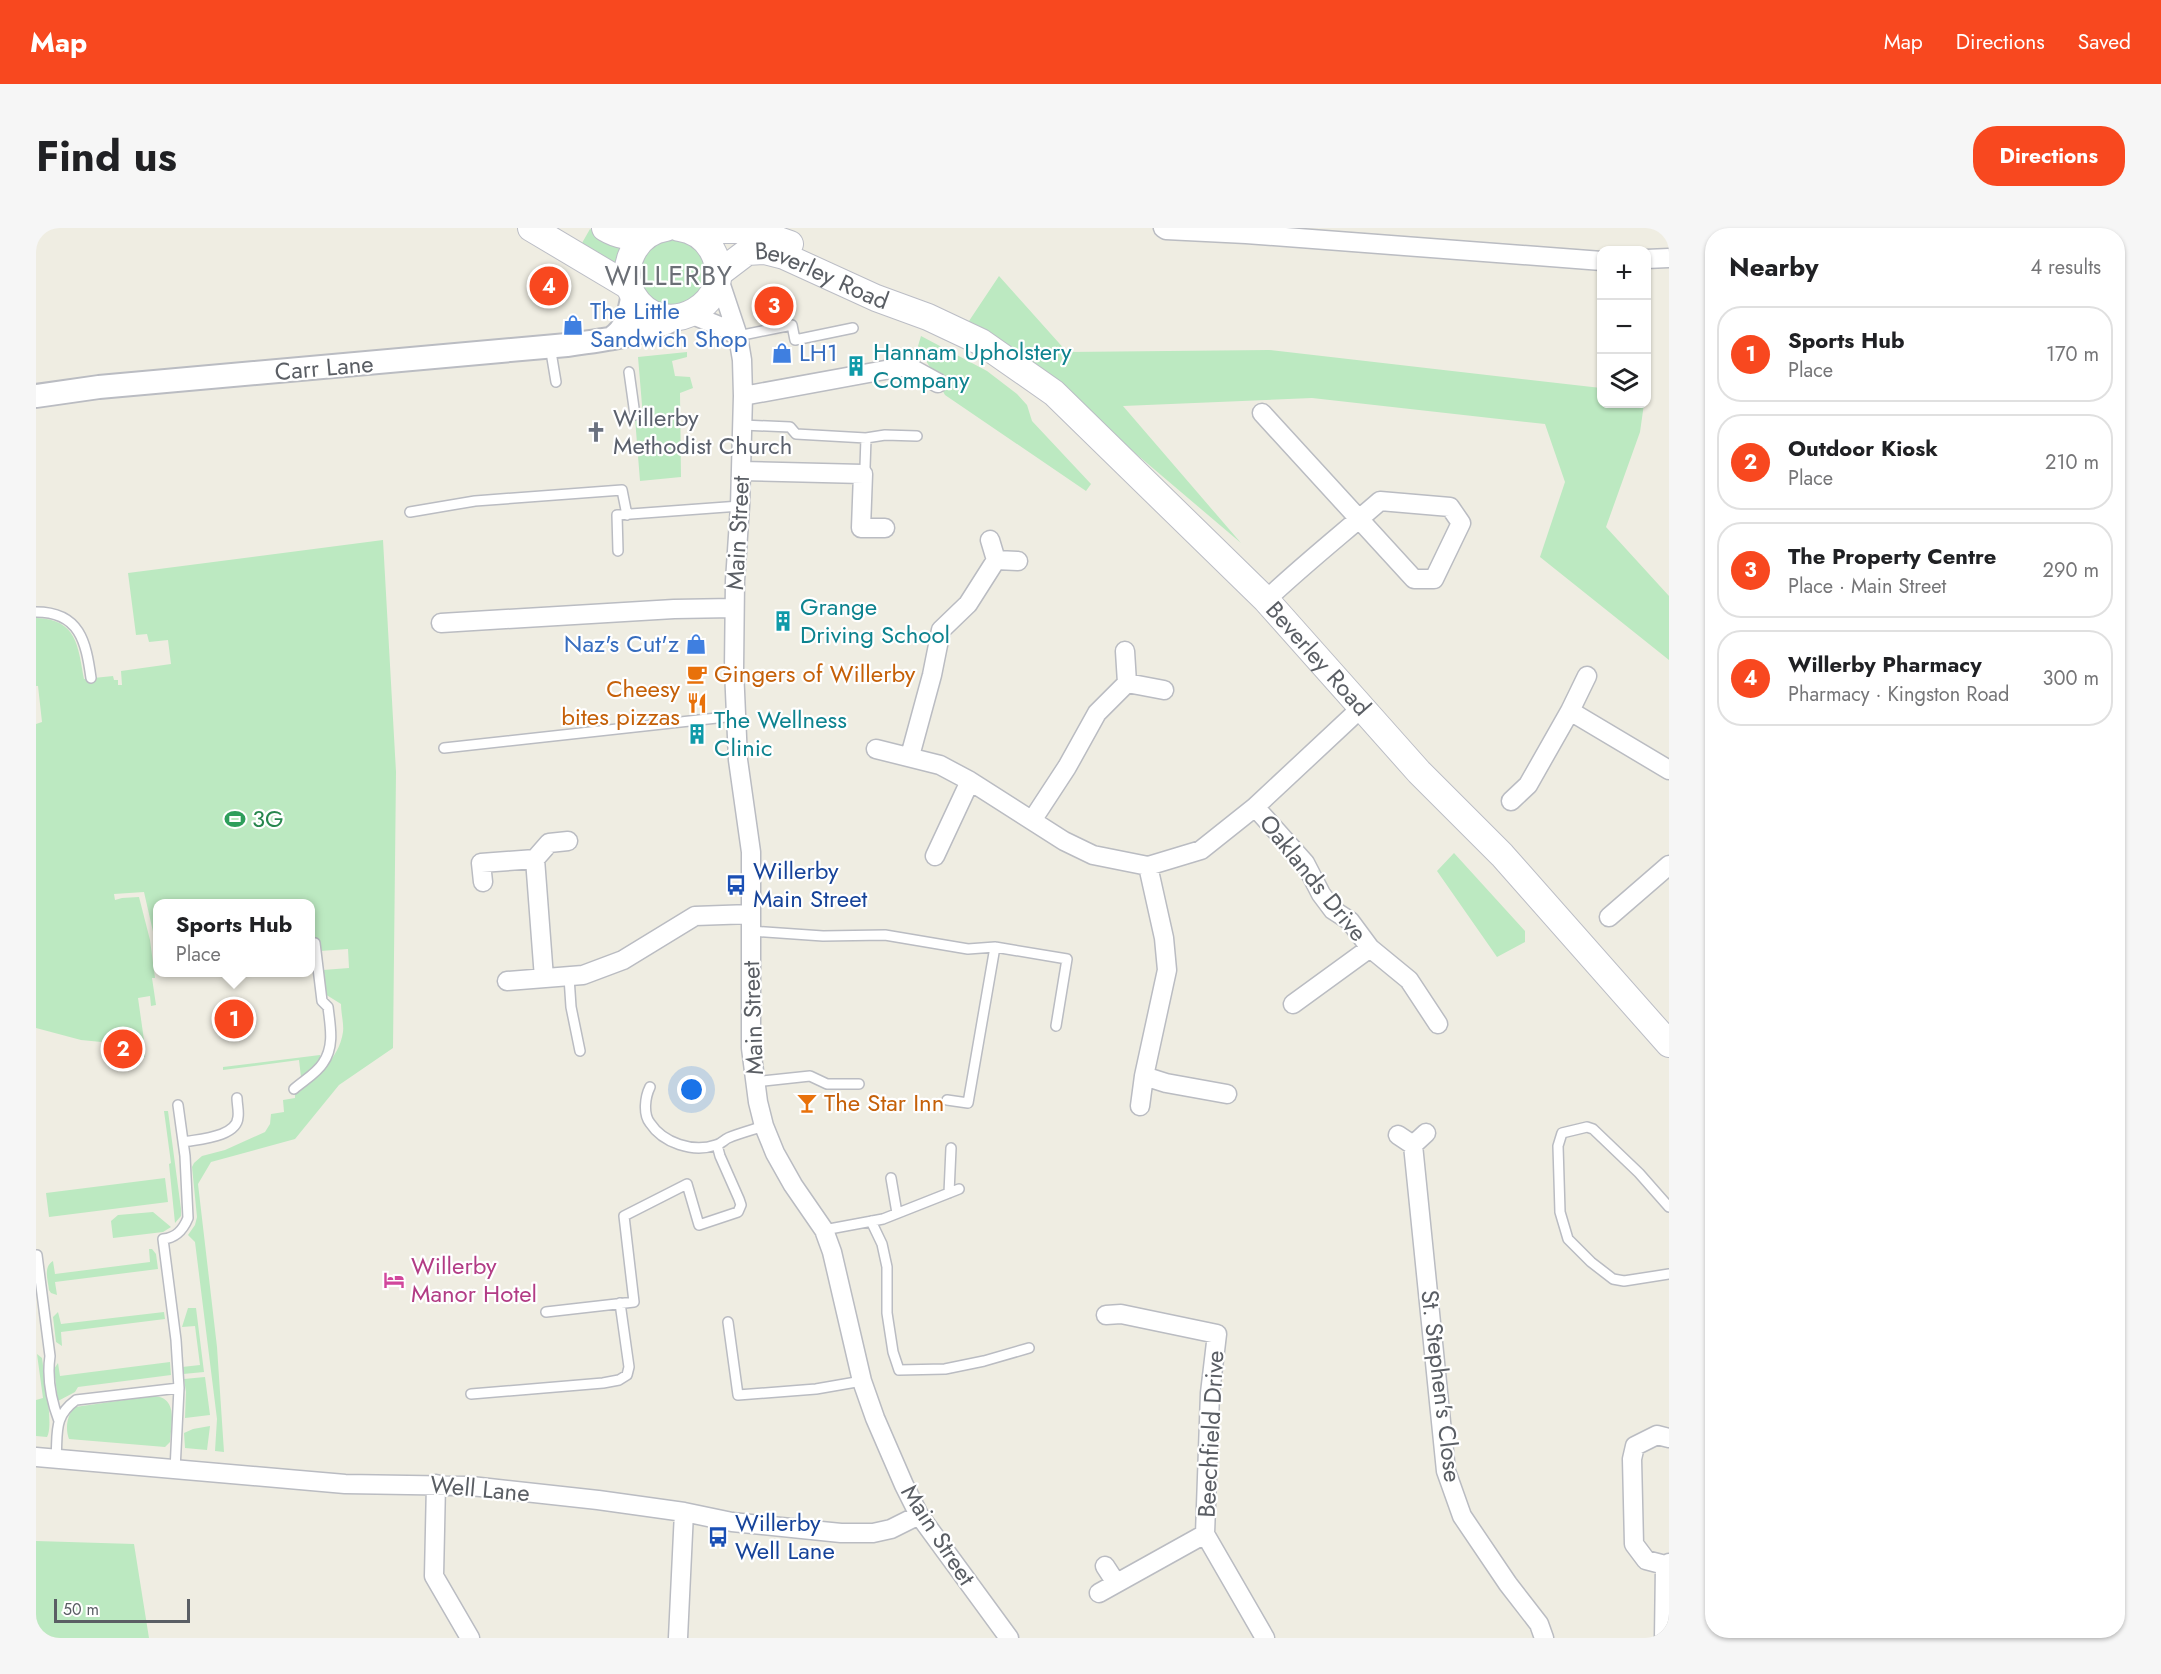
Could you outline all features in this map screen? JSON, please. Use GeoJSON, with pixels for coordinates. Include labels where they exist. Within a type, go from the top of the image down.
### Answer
{"type":"FeatureCollection","features":[{"type":"Feature","properties":{"kind":"main road"},"geometry":{"type":"LineString","coordinates":[[531,228],[631,290]]}},
{"type":"Feature","properties":{"kind":"main road"},"geometry":{"type":"LineString","coordinates":[[604,228],[630,237],[659,230]]}},
{"type":"Feature","properties":{"kind":"main road","name":"Beverley Road"},"geometry":{"type":"LineString","coordinates":[[700,233],[748,229],[811,253],[892,294],[928,317]]}},
{"type":"Feature","properties":{"kind":"main road"},"geometry":{"type":"LineString","coordinates":[[659,230],[633,250],[629,259],[628,278],[631,290],[644,308],[670,318],[685,316],[701,308],[716,288],[718,275],[715,255],[700,233]]}},
{"type":"Feature","properties":{"kind":"main road","name":"Beverley Road"},"geometry":{"type":"LineString","coordinates":[[718,275],[747,252],[765,251],[784,256],[981,342],[1054,393],[1266,600],[1419,772],[1502,855],[1669,1044]]}},
{"type":"Feature","properties":{"kind":"street"},"geometry":{"type":"LineString","coordinates":[[1164,228],[1166,230],[1597,261]]}},
{"type":"Feature","properties":{"kind":"street"},"geometry":{"type":"LineString","coordinates":[[1651,259],[1669,258]]}},
{"type":"Feature","properties":{"kind":"street","name":"Main Street"},"geometry":{"type":"LineString","coordinates":[[718,275],[738,336],[744,396],[734,608],[735,716],[738,759],[751,852],[751,1027],[754,1082],[764,1126],[775,1153],[793,1185],[824,1230],[832,1252],[862,1381],[890,1453],[919,1515],[1009,1638]]}},
{"type":"Feature","properties":{"kind":"street"},"geometry":{"type":"LineString","coordinates":[[612,338],[622,331],[626,323],[631,290]]}},
{"type":"Feature","properties":{"kind":"street"},"geometry":{"type":"LineString","coordinates":[[685,316],[722,327],[738,336]]}},
{"type":"Feature","properties":{"kind":"street","name":"Carr Lane"},"geometry":{"type":"LineString","coordinates":[[36,396],[99,387],[550,346],[612,338],[659,327],[685,316]]}},
{"type":"Feature","properties":{"kind":"street"},"geometry":{"type":"LineString","coordinates":[[744,396],[907,366],[938,383]]}},
{"type":"Feature","properties":{"kind":"street"},"geometry":{"type":"LineString","coordinates":[[1262,413],[1359,519],[1414,579],[1434,579],[1461,523],[1450,507],[1380,501],[1359,519],[1266,600]]}},
{"type":"Feature","properties":{"kind":"street"},"geometry":{"type":"LineString","coordinates":[[741,471],[863,474],[861,528],[885,528]]}},
{"type":"Feature","properties":{"kind":"street"},"geometry":{"type":"LineString","coordinates":[[910,756],[932,675],[941,630],[968,604],[996,560],[990,540]]}},
{"type":"Feature","properties":{"kind":"street"},"geometry":{"type":"LineString","coordinates":[[996,560],[1018,561]]}},
{"type":"Feature","properties":{"kind":"street"},"geometry":{"type":"LineString","coordinates":[[441,623],[674,609],[734,608]]}},
{"type":"Feature","properties":{"kind":"street"},"geometry":{"type":"LineString","coordinates":[[1033,819],[1067,767],[1097,713],[1127,683],[1125,651]]}},
{"type":"Feature","properties":{"kind":"street"},"geometry":{"type":"LineString","coordinates":[[1511,801],[1528,785],[1587,676]]}},
{"type":"Feature","properties":{"kind":"street"},"geometry":{"type":"LineString","coordinates":[[1127,683],[1164,690]]}},
{"type":"Feature","properties":{"kind":"street","name":"Oaklands Drive"},"geometry":{"type":"LineString","coordinates":[[876,749],[940,765],[1033,819],[1064,841],[1093,855],[1148,866],[1201,850],[1255,807],[1361,708]]}},
{"type":"Feature","properties":{"kind":"street"},"geometry":{"type":"LineString","coordinates":[[1570,711],[1669,770]]}},
{"type":"Feature","properties":{"kind":"street"},"geometry":{"type":"LineString","coordinates":[[935,856],[970,781]]}},
{"type":"Feature","properties":{"kind":"street","name":"Oaklands Drive"},"geometry":{"type":"LineString","coordinates":[[1255,807],[1305,863],[1321,894],[1333,910],[1350,921],[1370,948],[1409,980],[1438,1024]]}},
{"type":"Feature","properties":{"kind":"street"},"geometry":{"type":"LineString","coordinates":[[544,978],[536,859],[549,843],[568,842]]}},
{"type":"Feature","properties":{"kind":"street"},"geometry":{"type":"LineString","coordinates":[[483,882],[481,863],[536,859]]}},
{"type":"Feature","properties":{"kind":"street"},"geometry":{"type":"LineString","coordinates":[[1140,1106],[1144,1076],[1167,970],[1164,938],[1148,866]]}},
{"type":"Feature","properties":{"kind":"street"},"geometry":{"type":"LineString","coordinates":[[1609,917],[1669,866]]}},
{"type":"Feature","properties":{"kind":"street"},"geometry":{"type":"LineString","coordinates":[[507,981],[569,976],[603,969],[623,960],[695,915],[751,923]]}},
{"type":"Feature","properties":{"kind":"street","name":"Oaklands Drive"},"geometry":{"type":"LineString","coordinates":[[1293,1004],[1370,948]]}},
{"type":"Feature","properties":{"kind":"street"},"geometry":{"type":"LineString","coordinates":[[1144,1076],[1166,1083],[1227,1094]]}},
{"type":"Feature","properties":{"kind":"street","name":"St. Stephen's Close"},"geometry":{"type":"LineString","coordinates":[[1412,1137],[1446,1471],[1462,1516],[1508,1584],[1539,1624],[1544,1638]]}},
{"type":"Feature","properties":{"kind":"street","name":"Beechfield Drive"},"geometry":{"type":"LineString","coordinates":[[1116,1310],[1221,1331],[1210,1393],[1205,1534],[1265,1638]]}},
{"type":"Feature","properties":{"kind":"street"},"geometry":{"type":"LineString","coordinates":[[1664,1638],[1667,1564],[1646,1560],[1634,1544],[1632,1460],[1635,1446],[1657,1435],[1669,1438]]}},
{"type":"Feature","properties":{"kind":"street","name":"Well Lane"},"geometry":{"type":"LineString","coordinates":[[36,1457],[345,1484],[436,1484],[575,1498],[684,1512],[732,1522],[841,1533],[873,1533],[891,1529],[919,1515]]}},
{"type":"Feature","properties":{"kind":"street"},"geometry":{"type":"LineString","coordinates":[[436,1484],[434,1576],[470,1638]]}},
{"type":"Feature","properties":{"kind":"street"},"geometry":{"type":"LineString","coordinates":[[678,1638],[684,1512]]}},
{"type":"Feature","properties":{"kind":"street","name":"Beechfield Drive"},"geometry":{"type":"LineString","coordinates":[[1099,1593],[1205,1534]]}},
{"type":"Feature","properties":{"kind":"street"},"geometry":{"type":"LineString","coordinates":[[1105,1566],[1116,1583]]}},
{"type":"Feature","properties":{"kind":"lane"},"geometry":{"type":"LineString","coordinates":[[738,336],[792,325],[795,340],[853,328]]}},
{"type":"Feature","properties":{"kind":"lane"},"geometry":{"type":"LineString","coordinates":[[550,346],[556,382]]}},
{"type":"Feature","properties":{"kind":"lane"},"geometry":{"type":"LineString","coordinates":[[629,372],[635,415]]}},
{"type":"Feature","properties":{"kind":"lane"},"geometry":{"type":"LineString","coordinates":[[743,425],[790,427],[796,434],[866,438],[885,435],[916,436]]}},
{"type":"Feature","properties":{"kind":"lane"},"geometry":{"type":"LineString","coordinates":[[865,467],[866,438]]}},
{"type":"Feature","properties":{"kind":"lane"},"geometry":{"type":"LineString","coordinates":[[410,512],[475,501],[622,490],[627,514]]}},
{"type":"Feature","properties":{"kind":"lane"},"geometry":{"type":"LineString","coordinates":[[618,551],[617,515],[740,506]]}},
{"type":"Feature","properties":{"kind":"lane"},"geometry":{"type":"LineString","coordinates":[[36,612],[58,615],[75,627],[87,653],[91,678]]}},
{"type":"Feature","properties":{"kind":"lane"},"geometry":{"type":"LineString","coordinates":[[444,748],[735,716]]}},
{"type":"Feature","properties":{"kind":"lane"},"geometry":{"type":"LineString","coordinates":[[751,923],[823,936],[885,935],[968,949],[995,947],[1067,959],[1056,1026]]}},
{"type":"Feature","properties":{"kind":"lane"},"geometry":{"type":"LineString","coordinates":[[294,1089],[323,1064],[329,1051],[332,1035],[328,1006],[322,1001],[315,943]]}},
{"type":"Feature","properties":{"kind":"lane"},"geometry":{"type":"LineString","coordinates":[[947,1100],[968,1103],[995,947]]}},
{"type":"Feature","properties":{"kind":"lane"},"geometry":{"type":"LineString","coordinates":[[569,976],[571,1007],[580,1051]]}},
{"type":"Feature","properties":{"kind":"lane"},"geometry":{"type":"LineString","coordinates":[[754,1082],[810,1076],[827,1084],[859,1084]]}},
{"type":"Feature","properties":{"kind":"lane"},"geometry":{"type":"LineString","coordinates":[[650,1088],[646,1095],[647,1119],[655,1131],[682,1146],[700,1148],[717,1145],[727,1139],[764,1126]]}},
{"type":"Feature","properties":{"kind":"lane"},"geometry":{"type":"LineString","coordinates":[[184,1142],[230,1131],[236,1125],[238,1118],[237,1098]]}},
{"type":"Feature","properties":{"kind":"lane"},"geometry":{"type":"LineString","coordinates":[[175,1470],[179,1388],[176,1340],[163,1239],[172,1238],[185,1225],[188,1218],[184,1142],[178,1105]]}},
{"type":"Feature","properties":{"kind":"lane"},"geometry":{"type":"LineString","coordinates":[[1669,1208],[1639,1173],[1593,1129],[1587,1126],[1562,1133],[1558,1146],[1560,1212],[1564,1232],[1572,1245],[1613,1279],[1624,1281],[1669,1274]]}},
{"type":"Feature","properties":{"kind":"lane"},"geometry":{"type":"LineString","coordinates":[[546,1312],[634,1302],[624,1216],[687,1184],[699,1225],[738,1212],[741,1205],[717,1145]]}},
{"type":"Feature","properties":{"kind":"lane"},"geometry":{"type":"LineString","coordinates":[[949,1193],[951,1148]]}},
{"type":"Feature","properties":{"kind":"lane"},"geometry":{"type":"LineString","coordinates":[[891,1178],[897,1213]]}},
{"type":"Feature","properties":{"kind":"lane"},"geometry":{"type":"LineString","coordinates":[[824,1230],[871,1221],[959,1189]]}},
{"type":"Feature","properties":{"kind":"lane"},"geometry":{"type":"LineString","coordinates":[[871,1221],[882,1244],[888,1267],[887,1313],[899,1370],[945,1369],[1029,1348]]}},
{"type":"Feature","properties":{"kind":"lane"},"geometry":{"type":"LineString","coordinates":[[37,1255],[50,1356],[48,1366],[52,1401],[59,1421]]}},
{"type":"Feature","properties":{"kind":"lane"},"geometry":{"type":"LineString","coordinates":[[471,1394],[619,1380],[627,1375],[629,1366],[620,1303]]}},
{"type":"Feature","properties":{"kind":"lane"},"geometry":{"type":"LineString","coordinates":[[728,1322],[738,1395],[816,1389],[862,1381]]}},
{"type":"Feature","properties":{"kind":"lane"},"geometry":{"type":"LineString","coordinates":[[56,1458],[59,1421],[64,1408],[76,1400],[179,1388]]}},
{"type":"Feature","properties":{"kind":"green space"},"geometry":{"type":"Polygon","coordinates":[[[590,229],[619,246],[621,249],[615,265],[570,242],[573,238],[582,243],[590,229]]]}},
{"type":"Feature","properties":{"kind":"green space"},"geometry":{"type":"Polygon","coordinates":[[[661,237],[685,237],[707,258],[706,284],[690,302],[666,306],[652,299],[640,283],[638,263],[661,237]]]}},
{"type":"Feature","properties":{"kind":"green space"},"geometry":{"type":"Polygon","coordinates":[[[999,276],[1067,352],[1269,350],[1597,388],[1597,408],[1643,408],[1640,432],[1606,527],[1669,596],[1669,660],[1540,557],[1565,482],[1545,424],[1312,398],[1123,406],[1241,543],[1075,402],[969,321],[999,276]]]}},
{"type":"Feature","properties":{"kind":"green space"},"geometry":{"type":"Polygon","coordinates":[[[921,336],[987,371],[1017,394],[1027,405],[1032,421],[1091,484],[1086,491],[945,395],[918,346],[921,336]]]}},
{"type":"Feature","properties":{"kind":"green space"},"geometry":{"type":"Polygon","coordinates":[[[687,352],[687,357],[672,361],[675,376],[690,377],[693,388],[680,393],[681,477],[640,481],[635,418],[643,417],[638,357],[687,352]]]}},
{"type":"Feature","properties":{"kind":"green space"},"geometry":{"type":"Polygon","coordinates":[[[383,540],[396,772],[393,1048],[339,1085],[295,1139],[211,1162],[198,1184],[217,1347],[224,1452],[215,1451],[217,1419],[195,1242],[188,1235],[197,1217],[192,1167],[202,1156],[225,1150],[265,1132],[270,1124],[271,1114],[284,1112],[283,1100],[295,1098],[295,1094],[325,1067],[337,1051],[343,1032],[341,1004],[325,994],[323,970],[349,968],[348,949],[320,951],[319,943],[315,943],[315,899],[153,899],[153,932],[144,892],[114,894],[115,900],[139,897],[150,940],[156,1005],[151,1006],[150,996],[138,998],[144,1040],[136,1041],[137,1054],[145,1054],[145,1057],[137,1057],[122,1044],[81,1040],[36,1028],[36,724],[42,722],[38,686],[36,686],[36,618],[60,623],[68,629],[77,645],[84,679],[113,676],[114,680],[118,680],[118,685],[122,685],[121,671],[171,664],[168,640],[149,642],[147,634],[136,635],[128,573],[383,540]]]}},
{"type":"Feature","properties":{"kind":"green space"},"geometry":{"type":"Polygon","coordinates":[[[1454,853],[1525,931],[1525,942],[1497,957],[1437,871],[1454,853]]]}},
{"type":"Feature","properties":{"kind":"green space"},"geometry":{"type":"Polygon","coordinates":[[[320,1055],[321,1061],[301,1077],[299,1060],[223,1070],[223,1067],[320,1055]]]}},
{"type":"Feature","properties":{"kind":"green space"},"geometry":{"type":"Polygon","coordinates":[[[164,1111],[168,1111],[181,1209],[181,1216],[175,1223],[169,1164],[171,1163],[164,1111]]]}},
{"type":"Feature","properties":{"kind":"green space"},"geometry":{"type":"Polygon","coordinates":[[[165,1178],[168,1202],[49,1217],[46,1193],[165,1178]]]}},
{"type":"Feature","properties":{"kind":"green space"},"geometry":{"type":"Polygon","coordinates":[[[153,1212],[171,1227],[163,1232],[113,1238],[111,1221],[118,1215],[153,1212]]]}},
{"type":"Feature","properties":{"kind":"green space"},"geometry":{"type":"Polygon","coordinates":[[[149,1249],[156,1254],[158,1269],[55,1282],[57,1295],[49,1290],[47,1270],[53,1261],[55,1274],[150,1262],[149,1249]]]}},
{"type":"Feature","properties":{"kind":"green space"},"geometry":{"type":"Polygon","coordinates":[[[188,1308],[196,1308],[204,1372],[183,1374],[182,1367],[200,1365],[195,1326],[182,1327],[188,1308]]]}},
{"type":"Feature","properties":{"kind":"green space"},"geometry":{"type":"Polygon","coordinates":[[[58,1312],[61,1324],[164,1312],[165,1319],[61,1332],[62,1346],[56,1342],[53,1317],[58,1312]]]}},
{"type":"Feature","properties":{"kind":"green space"},"geometry":{"type":"Polygon","coordinates":[[[37,1354],[42,1358],[48,1399],[49,1431],[47,1437],[36,1436],[36,1400],[43,1398],[37,1354]]]}},
{"type":"Feature","properties":{"kind":"green space"},"geometry":{"type":"Polygon","coordinates":[[[170,1362],[171,1375],[78,1387],[75,1392],[58,1401],[54,1369],[58,1363],[60,1376],[170,1362]]]}},
{"type":"Feature","properties":{"kind":"green space"},"geometry":{"type":"Polygon","coordinates":[[[205,1377],[210,1415],[185,1418],[184,1379],[205,1377]]]}},
{"type":"Feature","properties":{"kind":"green space"},"geometry":{"type":"Polygon","coordinates":[[[153,1396],[167,1401],[172,1413],[170,1442],[165,1447],[69,1439],[68,1422],[75,1407],[153,1396]]]}},
{"type":"Feature","properties":{"kind":"green space"},"geometry":{"type":"Polygon","coordinates":[[[210,1426],[207,1450],[185,1448],[184,1433],[210,1426]]]}},
{"type":"Feature","properties":{"kind":"green space"},"geometry":{"type":"Polygon","coordinates":[[[36,1541],[134,1544],[149,1638],[36,1638],[36,1541]]]}},
{"type":"Feature","properties":{"kind":"place","name":"Willerby Pharmacy"},"geometry":{"type":"Point","coordinates":[549,286]}},
{"type":"Feature","properties":{"kind":"place","name":"The Property Centre"},"geometry":{"type":"Point","coordinates":[774,306]}},
{"type":"Feature","properties":{"kind":"place","name":"The Little Sandwich Shop"},"geometry":{"type":"Point","coordinates":[573,325]}},
{"type":"Feature","properties":{"kind":"place","name":"LH1"},"geometry":{"type":"Point","coordinates":[782,353]}},
{"type":"Feature","properties":{"kind":"place","name":"Hannam Upholstery Company"},"geometry":{"type":"Point","coordinates":[856,366]}},
{"type":"Feature","properties":{"kind":"place","name":"Willerby Methodist Church"},"geometry":{"type":"Point","coordinates":[596,432]}},
{"type":"Feature","properties":{"kind":"place","name":"Grange Driving School"},"geometry":{"type":"Point","coordinates":[783,621]}},
{"type":"Feature","properties":{"kind":"place","name":"Naz's Cut'z"},"geometry":{"type":"Point","coordinates":[696,644]}},
{"type":"Feature","properties":{"kind":"place","name":"Gingers of Willerby"},"geometry":{"type":"Point","coordinates":[697,674]}},
{"type":"Feature","properties":{"kind":"place","name":"Cheesy bites pizzas"},"geometry":{"type":"Point","coordinates":[697,703]}},
{"type":"Feature","properties":{"kind":"place","name":"The Wellness Clinic"},"geometry":{"type":"Point","coordinates":[697,734]}},
{"type":"Feature","properties":{"kind":"place","name":"3G"},"geometry":{"type":"Point","coordinates":[235,819]}},
{"type":"Feature","properties":{"kind":"place","name":"Willerby Main Street"},"geometry":{"type":"Point","coordinates":[736,885]}},
{"type":"Feature","properties":{"kind":"place","name":"Sports Hub"},"geometry":{"type":"Point","coordinates":[234,1019]}},
{"type":"Feature","properties":{"kind":"place","name":"Outdoor Kiosk"},"geometry":{"type":"Point","coordinates":[123,1049]}},
{"type":"Feature","properties":{"kind":"place","name":"The Star Inn"},"geometry":{"type":"Point","coordinates":[807,1103]}},
{"type":"Feature","properties":{"kind":"place","name":"Willerby Manor Hotel"},"geometry":{"type":"Point","coordinates":[394,1280]}},
{"type":"Feature","properties":{"kind":"place","name":"Willerby Well Lane"},"geometry":{"type":"Point","coordinates":[718,1537]}},
{"type":"Feature","properties":{"kind":"district","name":"WILLERBY"},"geometry":{"type":"Point","coordinates":[669,276]}}]}
